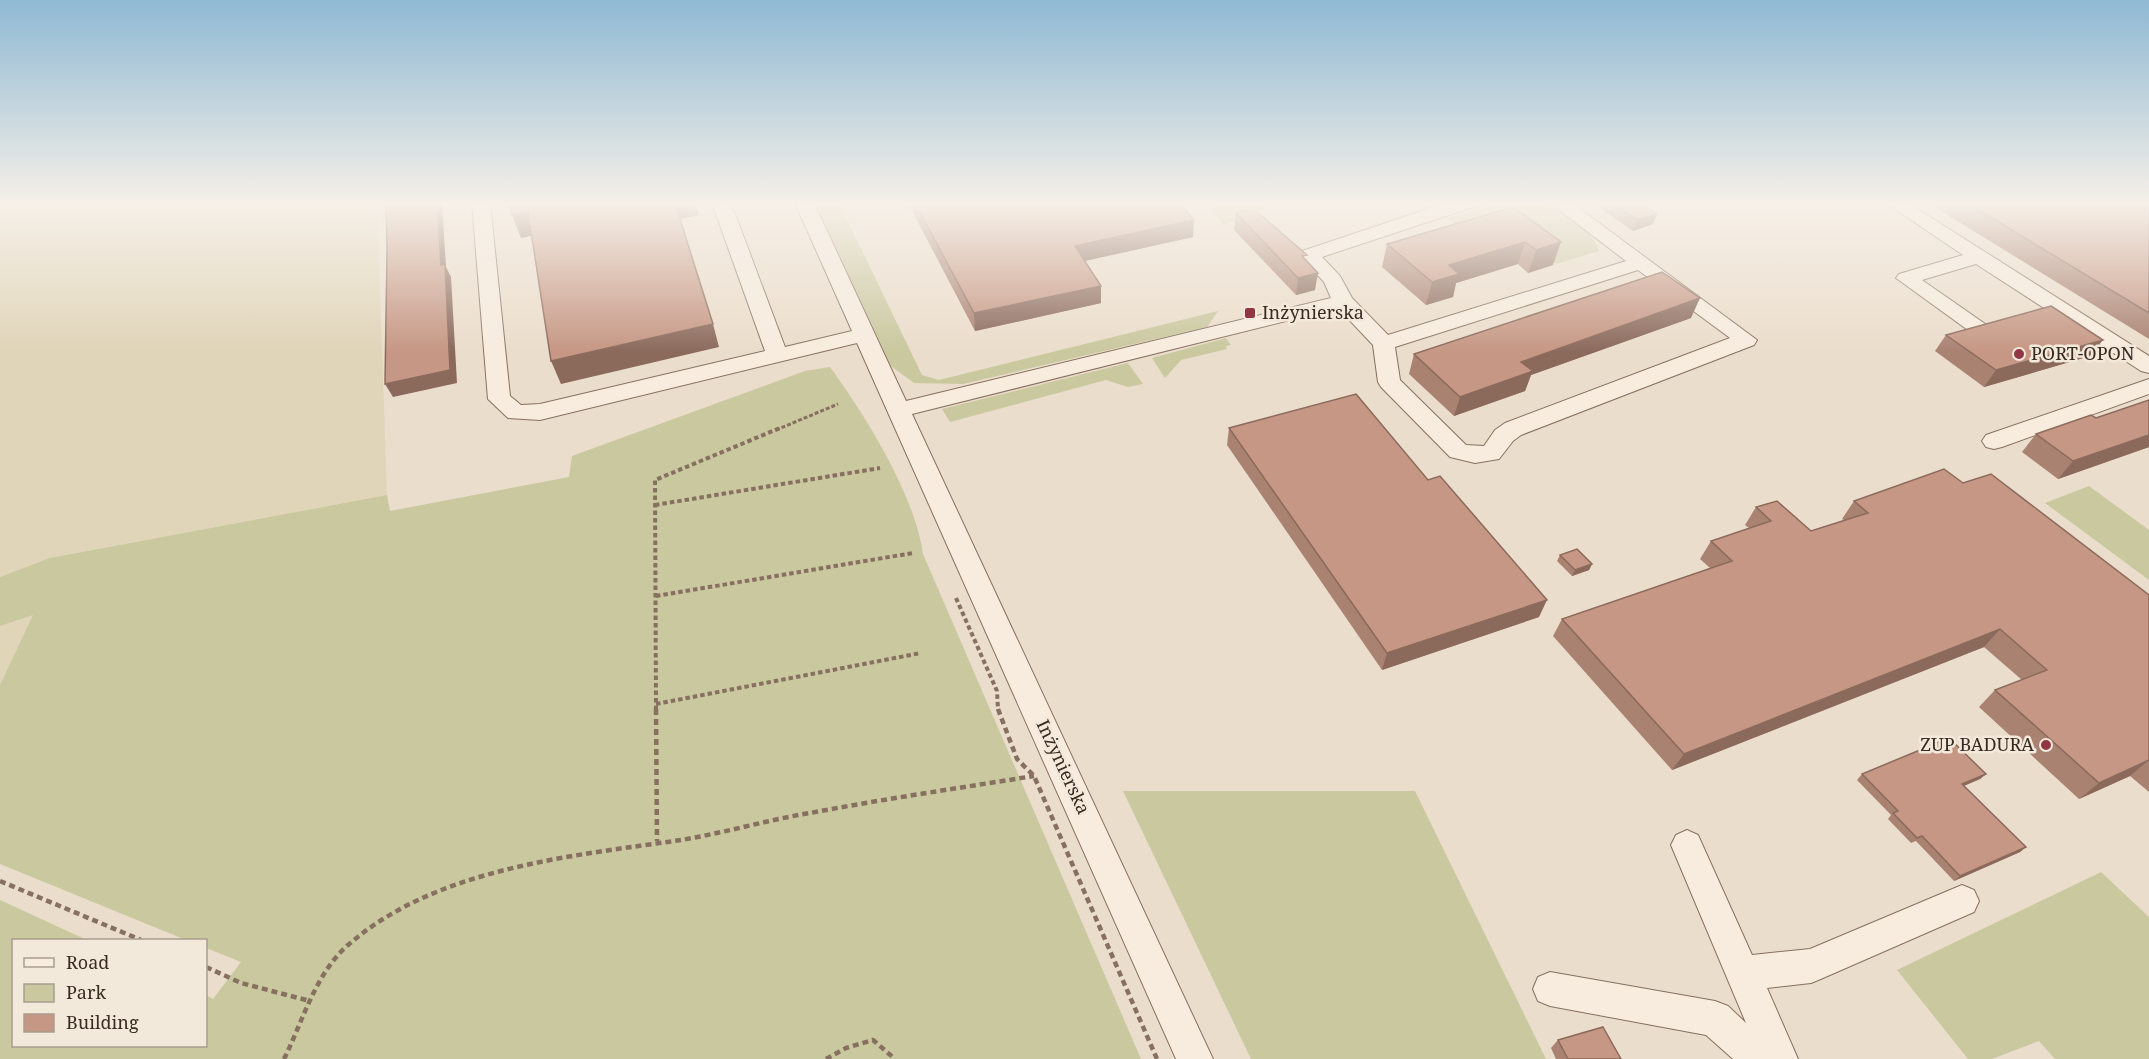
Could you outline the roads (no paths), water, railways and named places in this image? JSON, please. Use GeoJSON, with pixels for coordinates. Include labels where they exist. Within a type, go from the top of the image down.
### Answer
{"type":"FeatureCollection","features":[{"type":"Feature","properties":{"kind":"street"},"geometry":{"type":"LineString","coordinates":[[486,252],[499,399],[516,413],[540,412],[863,335]]}},
{"type":"Feature","properties":{"kind":"street"},"geometry":{"type":"LineString","coordinates":[[740,252],[777,355]]}},
{"type":"Feature","properties":{"kind":"street","name":"Inżynierska"},"geometry":{"type":"LineString","coordinates":[[826,252],[1195,1059]]}},
{"type":"Feature","properties":{"kind":"street"},"geometry":{"type":"LineString","coordinates":[[1317,252],[1309,255],[1333,280],[1343,301],[1384,343],[1389,382],[1458,451],[1475,455],[1491,453],[1499,446],[1503,436],[1514,429],[1746,340],[1627,252]]}},
{"type":"Feature","properties":{"kind":"street"},"geometry":{"type":"LineString","coordinates":[[1971,252],[2149,366]]}},
{"type":"Feature","properties":{"kind":"street"},"geometry":{"type":"LineString","coordinates":[[1978,257],[1906,278],[1980,328]]}},
{"type":"Feature","properties":{"kind":"street"},"geometry":{"type":"LineString","coordinates":[[1384,343],[1641,263]]}},
{"type":"Feature","properties":{"kind":"street"},"geometry":{"type":"LineString","coordinates":[[899,410],[1343,301]]}},
{"type":"Feature","properties":{"kind":"street"},"geometry":{"type":"LineString","coordinates":[[1994,441],[2149,386]]}},
{"type":"Feature","properties":{"kind":"street"},"geometry":{"type":"LineString","coordinates":[[1688,845],[1780,1059]]}},
{"type":"Feature","properties":{"kind":"street"},"geometry":{"type":"LineString","coordinates":[[1743,973],[1811,966],[1962,901]]}},
{"type":"Feature","properties":{"kind":"street"},"geometry":{"type":"LineString","coordinates":[[1550,988],[1715,1019],[1760,1059]]}},
{"type":"Feature","properties":{"kind":"place","name":"Inżynierska"},"geometry":{"type":"Point","coordinates":[1250,313]}},
{"type":"Feature","properties":{"kind":"place","name":"PORT-OPON"},"geometry":{"type":"Point","coordinates":[2019,354]}},
{"type":"Feature","properties":{"kind":"place","name":"ZUP BADURA"},"geometry":{"type":"Point","coordinates":[2046,745]}}]}
